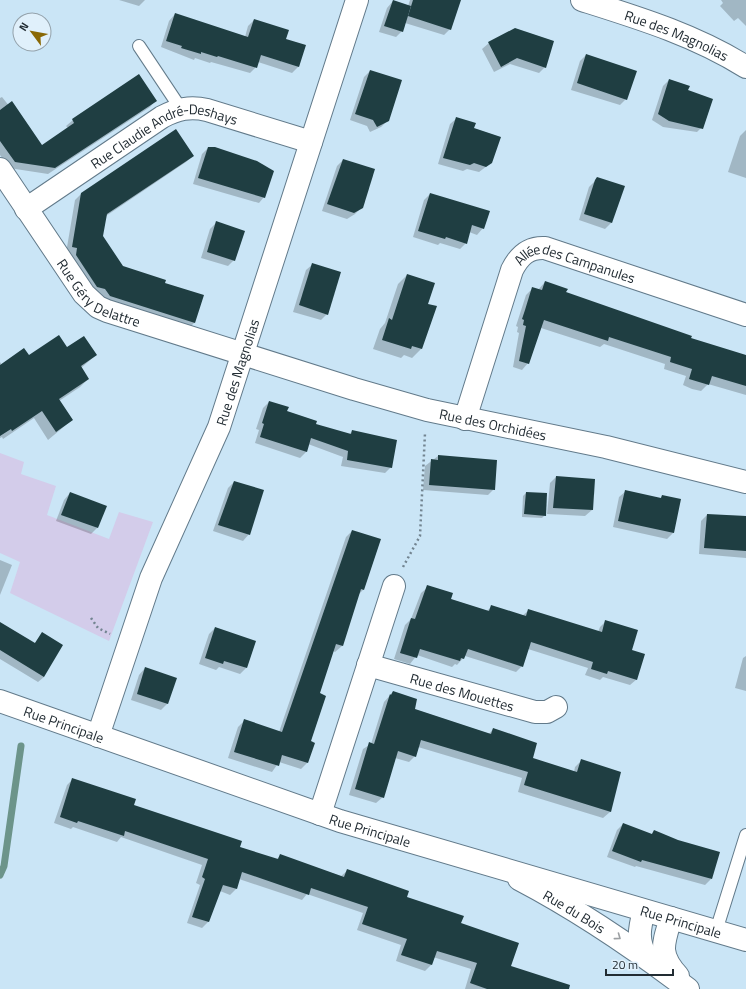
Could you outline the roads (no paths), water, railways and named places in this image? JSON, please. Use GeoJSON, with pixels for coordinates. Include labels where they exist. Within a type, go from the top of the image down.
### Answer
{"type":"FeatureCollection","features":[{"type":"Feature","properties":{"kind":"street","name":"Rue des Magnolias"},"geometry":{"type":"LineString","coordinates":[[98,736],[151,578],[213,443],[244,355],[357,0]]}},
{"type":"Feature","properties":{"kind":"street","name":"Rue des Magnolias"},"geometry":{"type":"LineString","coordinates":[[582,0],[678,32],[708,45],[746,67]]}},
{"type":"Feature","properties":{"kind":"street","name":"Rue Claudie André-Deshays"},"geometry":{"type":"LineString","coordinates":[[26,209],[162,117],[181,108],[197,107],[312,142]]}},
{"type":"Feature","properties":{"kind":"street","name":"Rue Géry Delattre"},"geometry":{"type":"LineString","coordinates":[[0,170],[84,294],[98,307],[115,314],[244,355]]}},
{"type":"Feature","properties":{"kind":"street","name":"Allée des Campanules"},"geometry":{"type":"LineString","coordinates":[[465,419],[512,270],[520,257],[532,250],[544,248],[746,315]]}},
{"type":"Feature","properties":{"kind":"street","name":"Rue des Orchidées"},"geometry":{"type":"LineString","coordinates":[[244,355],[427,410],[465,419],[575,440],[746,482]]}},
{"type":"Feature","properties":{"kind":"street"},"geometry":{"type":"LineString","coordinates":[[320,814],[394,586]]}},
{"type":"Feature","properties":{"kind":"street","name":"Rue des Mouettes"},"geometry":{"type":"LineString","coordinates":[[368,665],[535,712],[547,712],[556,707]]}},
{"type":"Feature","properties":{"kind":"street","name":"Rue Principale"},"geometry":{"type":"LineString","coordinates":[[0,701],[320,814],[746,940]]}},
{"type":"Feature","properties":{"kind":"street","name":"Rue du Bois"},"geometry":{"type":"LineString","coordinates":[[499,868],[572,907],[610,931],[688,989]]}},
{"type":"Feature","properties":{"kind":"street"},"geometry":{"type":"LineString","coordinates":[[644,911],[639,936],[641,947],[647,958]]}},
{"type":"Feature","properties":{"kind":"street","name":"Rue du Bois"},"geometry":{"type":"LineString","coordinates":[[671,918],[663,944],[664,956],[672,970],[688,989]]}},
{"type":"Feature","properties":{"kind":"lane"},"geometry":{"type":"LineString","coordinates":[[139,46],[181,108]]}},
{"type":"Feature","properties":{"kind":"lane"},"geometry":{"type":"LineString","coordinates":[[716,931],[746,835]]}},
{"type":"Feature","properties":{"kind":"waterway"},"geometry":{"type":"LineString","coordinates":[[0,875],[4,866],[21,746]]}}]}
